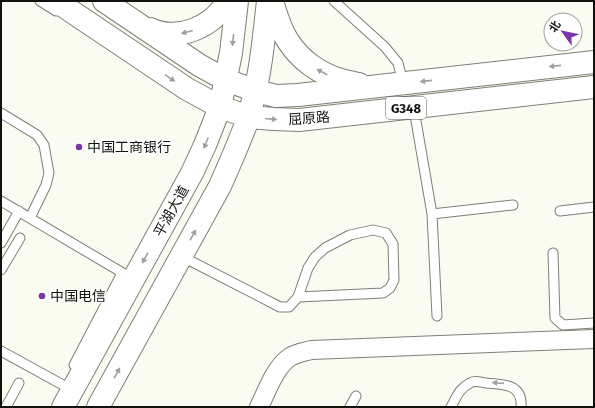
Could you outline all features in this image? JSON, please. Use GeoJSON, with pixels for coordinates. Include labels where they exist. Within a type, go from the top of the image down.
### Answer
{"type":"FeatureCollection","features":[{"type":"Feature","properties":{"kind":"main road","name":"屈原路"},"geometry":{"type":"LineString","coordinates":[[104,1],[199,65],[226,80],[256,92],[276,96],[298,95],[594,62]]}},
{"type":"Feature","properties":{"kind":"main road"},"geometry":{"type":"LineString","coordinates":[[139,24],[155,31],[171,34],[187,33],[203,26],[216,16],[228,1]]}},
{"type":"Feature","properties":{"kind":"main road","name":"平湖大道"},"geometry":{"type":"LineString","coordinates":[[65,387],[128,276],[192,173],[205,145],[220,106],[226,80],[231,53],[237,1]]}},
{"type":"Feature","properties":{"kind":"main road"},"geometry":{"type":"LineString","coordinates":[[98,407],[220,186],[234,154],[249,117],[256,92],[268,1]]}},
{"type":"Feature","properties":{"kind":"main road"},"geometry":{"type":"LineString","coordinates":[[272,1],[278,21],[288,41],[302,59],[320,72],[341,80],[363,84],[395,84]]}},
{"type":"Feature","properties":{"kind":"main road","name":"屈原路"},"geometry":{"type":"LineString","coordinates":[[61,10],[137,61],[220,106],[249,117],[299,120],[594,87]]}},
{"type":"Feature","properties":{"kind":"street"},"geometry":{"type":"LineString","coordinates":[[259,407],[282,364],[291,356],[301,352],[311,350],[594,339]]}},
{"type":"Feature","properties":{"kind":"lane"},"geometry":{"type":"LineString","coordinates":[[40,1],[61,10]]}},
{"type":"Feature","properties":{"kind":"lane"},"geometry":{"type":"LineString","coordinates":[[334,1],[385,47],[398,63],[395,84]]}},
{"type":"Feature","properties":{"kind":"lane"},"geometry":{"type":"LineString","coordinates":[[299,120],[415,115],[485,108]]}},
{"type":"Feature","properties":{"kind":"lane"},"geometry":{"type":"LineString","coordinates":[[1,113],[37,135],[44,145],[49,173],[46,185],[30,218]]}},
{"type":"Feature","properties":{"kind":"lane"},"geometry":{"type":"LineString","coordinates":[[415,115],[432,214],[437,316]]}},
{"type":"Feature","properties":{"kind":"lane"},"geometry":{"type":"LineString","coordinates":[[1,200],[128,276],[65,387],[1,351]]}},
{"type":"Feature","properties":{"kind":"lane"},"geometry":{"type":"LineString","coordinates":[[432,214],[513,204]]}},
{"type":"Feature","properties":{"kind":"lane"},"geometry":{"type":"LineString","coordinates":[[560,211],[594,207]]}},
{"type":"Feature","properties":{"kind":"lane"},"geometry":{"type":"LineString","coordinates":[[1,243],[19,211]]}},
{"type":"Feature","properties":{"kind":"lane"},"geometry":{"type":"LineString","coordinates":[[181,256],[280,307],[289,307],[298,297],[308,268],[315,257],[325,248],[350,235],[373,230],[386,233],[392,244],[394,280],[390,288],[382,293],[298,297]]}},
{"type":"Feature","properties":{"kind":"lane"},"geometry":{"type":"LineString","coordinates":[[1,270],[20,238]]}},
{"type":"Feature","properties":{"kind":"lane"},"geometry":{"type":"LineString","coordinates":[[553,253],[554,318],[563,325],[594,323]]}},
{"type":"Feature","properties":{"kind":"lane"},"geometry":{"type":"LineString","coordinates":[[451,407],[460,390],[472,382],[505,384],[516,389],[522,399],[521,407]]}},
{"type":"Feature","properties":{"kind":"lane"},"geometry":{"type":"LineString","coordinates":[[6,407],[20,383]]}},
{"type":"Feature","properties":{"kind":"lane"},"geometry":{"type":"LineString","coordinates":[[350,407],[356,396]]}},
{"type":"Feature","properties":{"kind":"place","name":"中国工商银行"},"geometry":{"type":"Point","coordinates":[79,147]}},
{"type":"Feature","properties":{"kind":"place","name":"中国电信"},"geometry":{"type":"Point","coordinates":[42,296]}}]}
